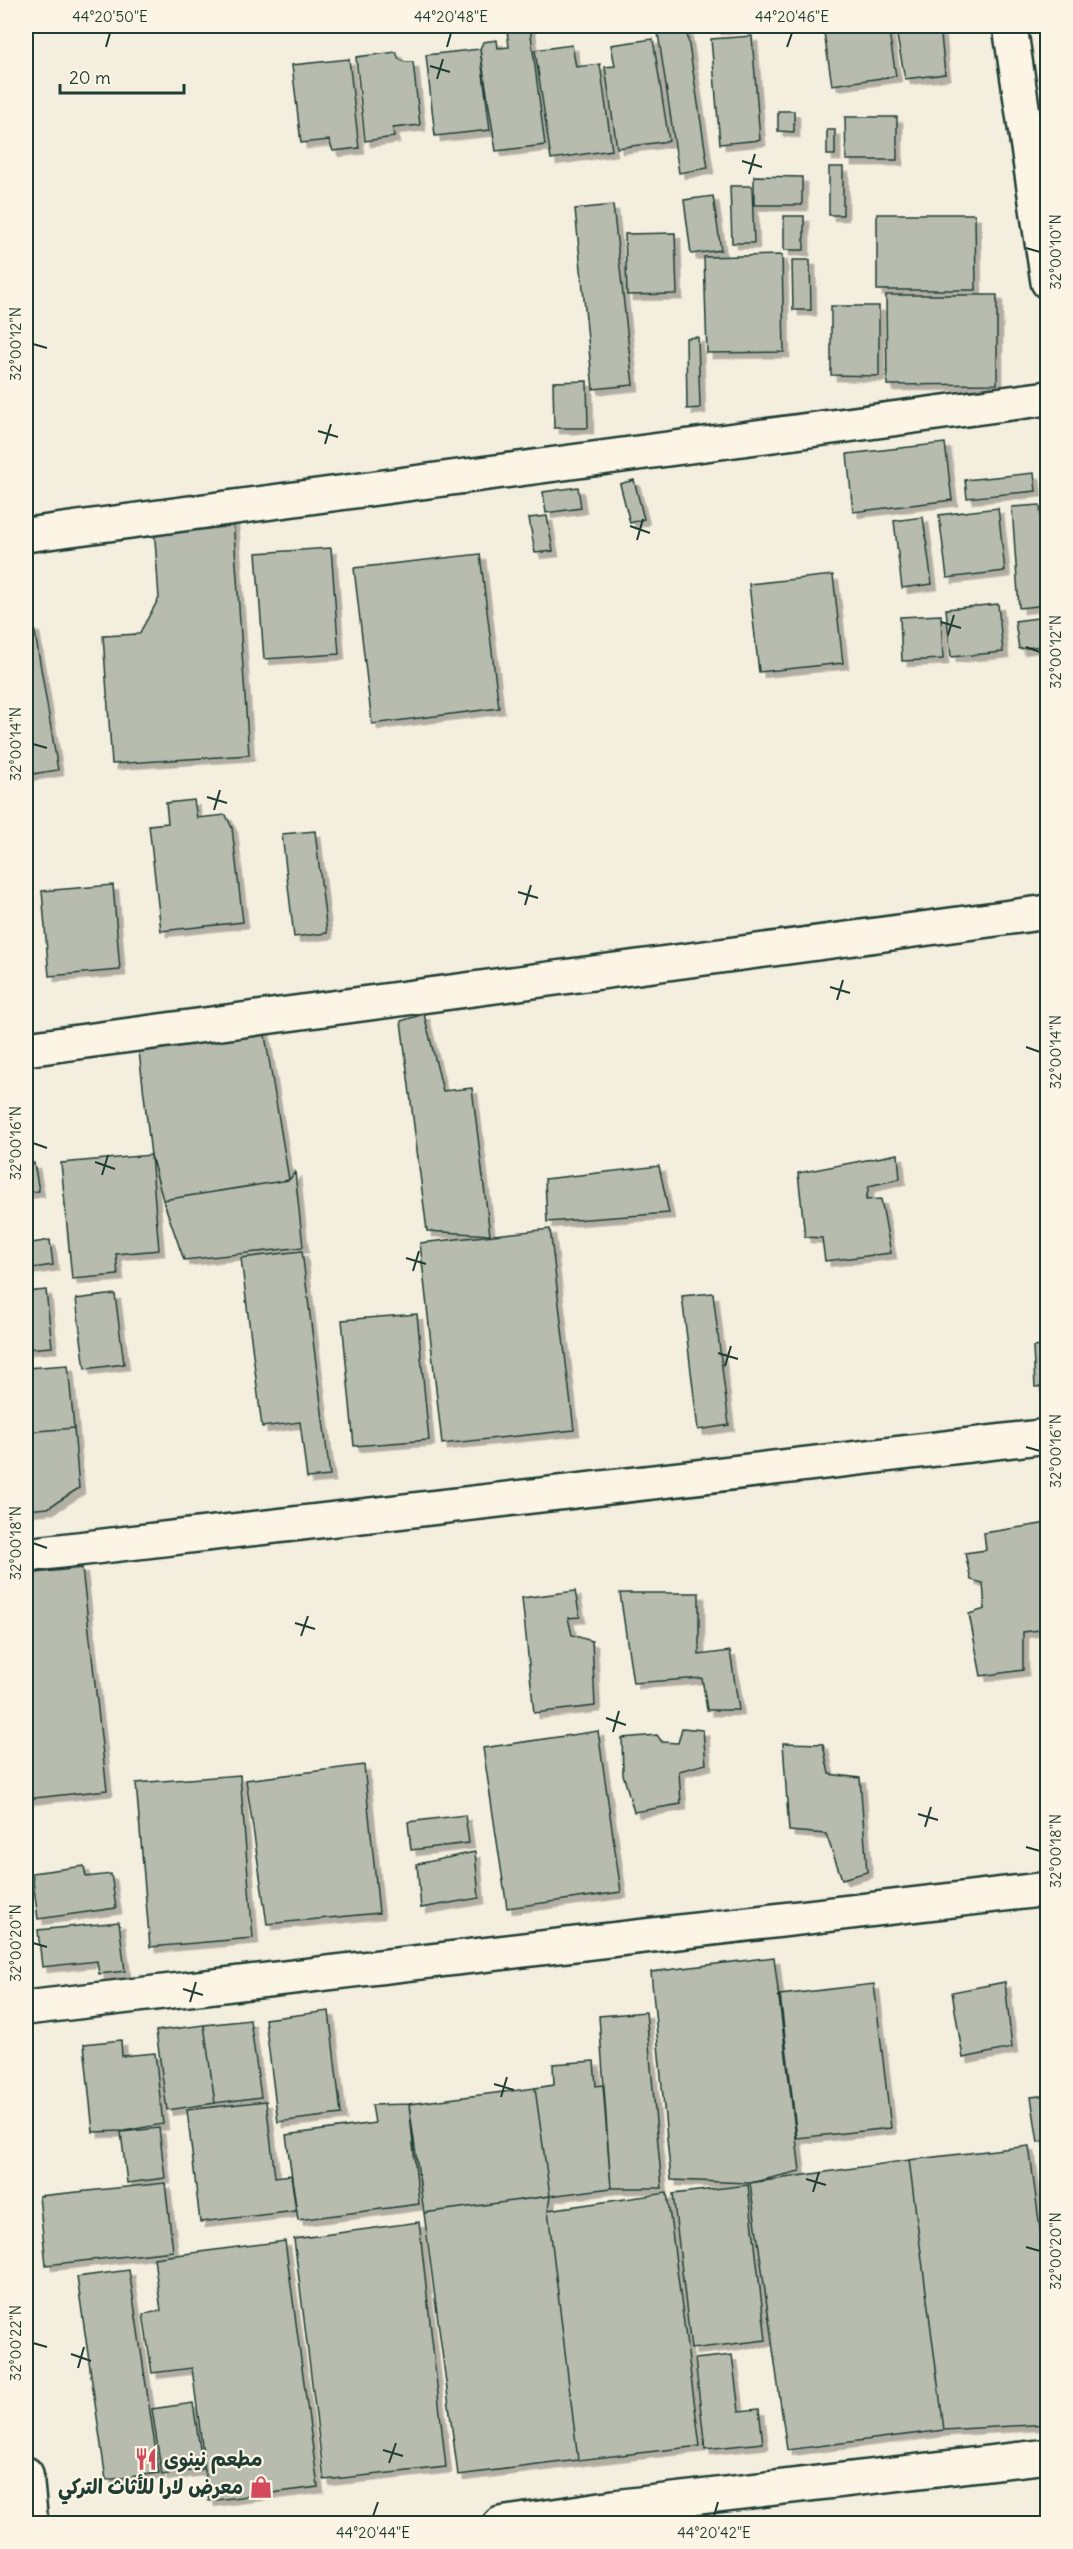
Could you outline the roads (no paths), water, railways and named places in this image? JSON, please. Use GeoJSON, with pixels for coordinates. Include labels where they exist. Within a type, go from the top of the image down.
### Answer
{"type":"FeatureCollection","features":[{"type":"Feature","properties":{"kind":"street"},"geometry":{"type":"LineString","coordinates":[[1010,26],[1047,282]]}},
{"type":"Feature","properties":{"kind":"street"},"geometry":{"type":"LineString","coordinates":[[26,535],[1047,398]]}},
{"type":"Feature","properties":{"kind":"street"},"geometry":{"type":"LineString","coordinates":[[26,1049],[1047,912]]}},
{"type":"Feature","properties":{"kind":"street"},"geometry":{"type":"LineString","coordinates":[[26,1555],[1047,1436]]}},
{"type":"Feature","properties":{"kind":"street"},"geometry":{"type":"LineString","coordinates":[[26,2008],[1047,1889]]}},
{"type":"Feature","properties":{"kind":"street"},"geometry":{"type":"LineString","coordinates":[[500,2523],[626,2505],[1047,2456]]}},
{"type":"Feature","properties":{"kind":"street"},"geometry":{"type":"LineString","coordinates":[[26,2474],[32,2523]]}},
{"type":"Feature","properties":{"kind":"place","name":"مطعم نينوى"},"geometry":{"type":"Point","coordinates":[146,2459]}},
{"type":"Feature","properties":{"kind":"place","name":"معرض لارا للأثاث التركي"},"geometry":{"type":"Point","coordinates":[261,2487]}}]}
